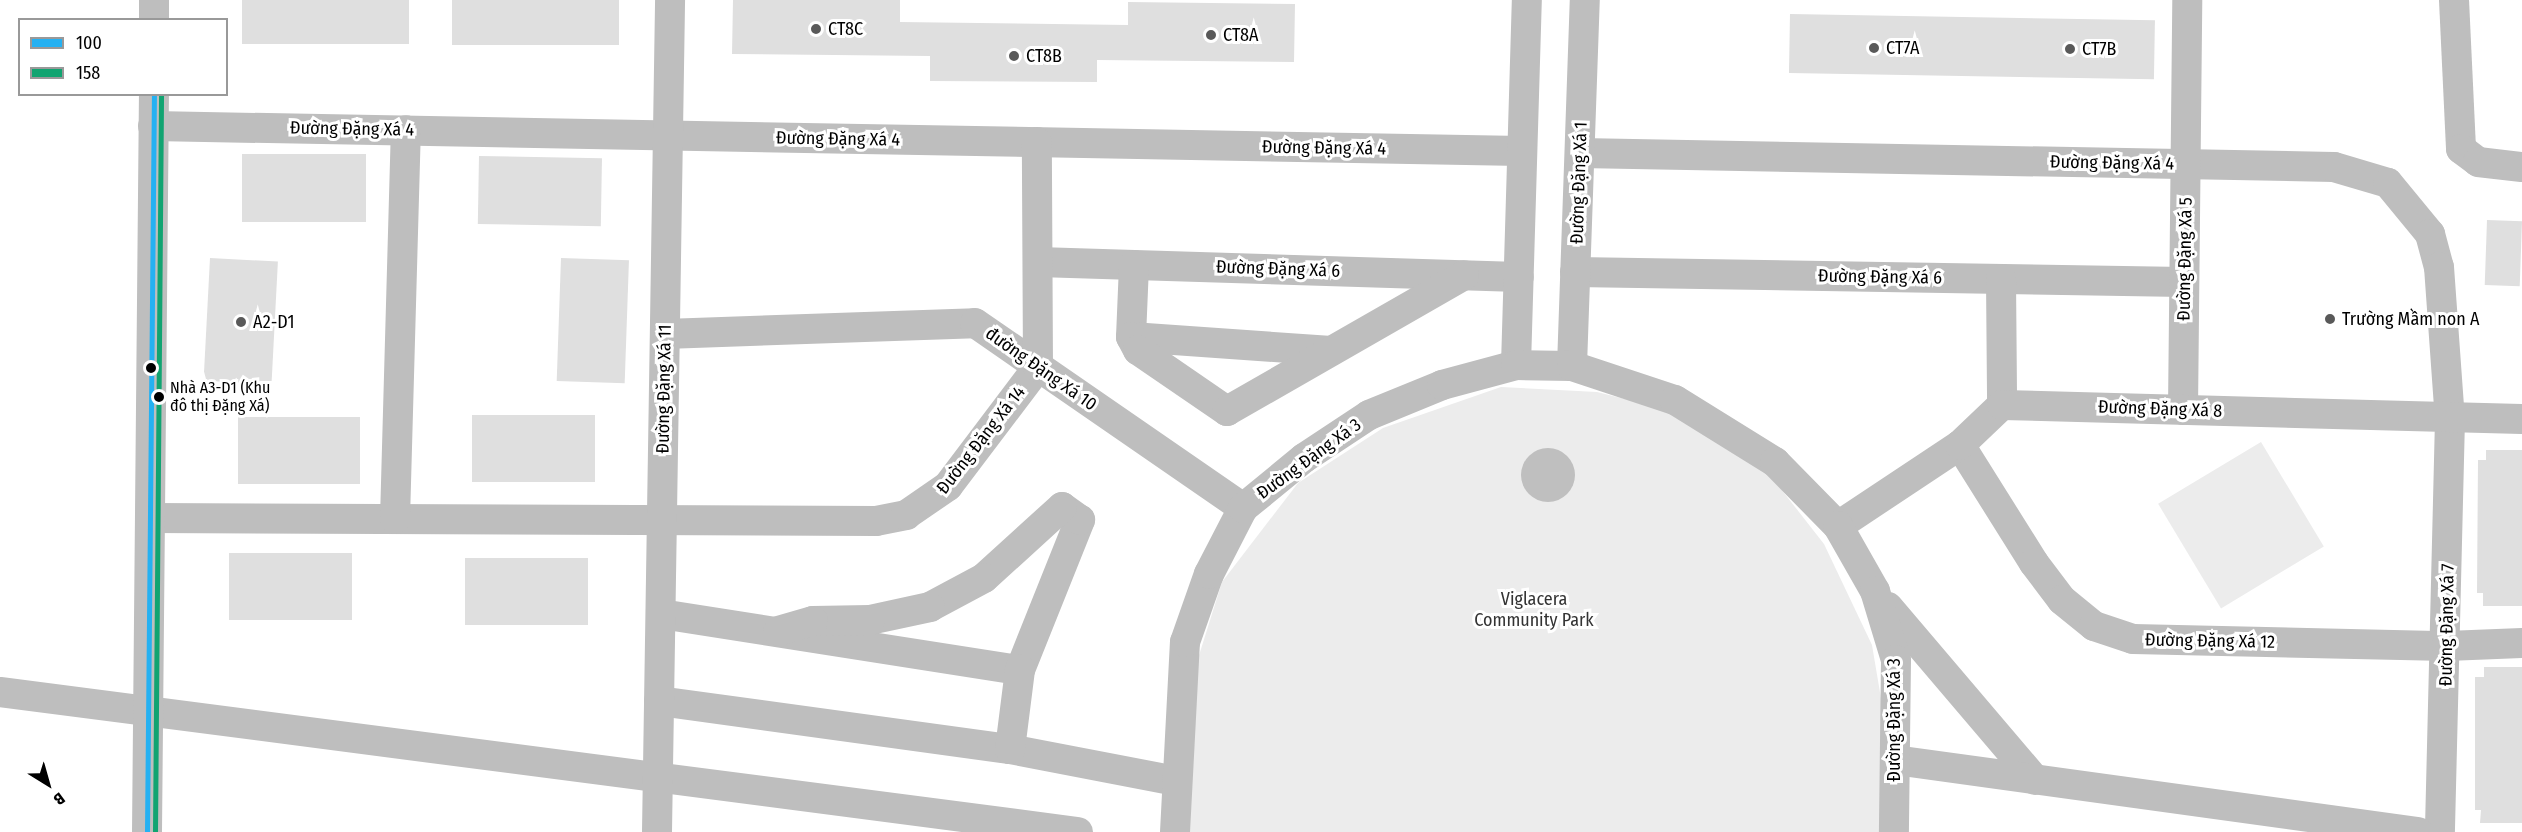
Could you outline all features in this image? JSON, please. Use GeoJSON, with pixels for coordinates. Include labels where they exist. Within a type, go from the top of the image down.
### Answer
{"type":"FeatureCollection","features":[{"type":"Feature","properties":{"kind":"street"},"geometry":{"type":"LineString","coordinates":[[154,0],[154,18]]}},
{"type":"Feature","properties":{"kind":"street","name":"Đường Đặng Xá 11"},"geometry":{"type":"LineString","coordinates":[[657,832],[670,0]]}},
{"type":"Feature","properties":{"kind":"street"},"geometry":{"type":"LineString","coordinates":[[1516,365],[1527,0]]}},
{"type":"Feature","properties":{"kind":"street","name":"Đường Đặng Xá 1"},"geometry":{"type":"LineString","coordinates":[[1572,366],[1585,0]]}},
{"type":"Feature","properties":{"kind":"street","name":"Đường Đặng Xá 5"},"geometry":{"type":"LineString","coordinates":[[2182,410],[2187,0]]}},
{"type":"Feature","properties":{"kind":"street"},"geometry":{"type":"LineString","coordinates":[[2454,0],[2461,149],[2478,162],[2522,166]]}},
{"type":"Feature","properties":{"kind":"street"},"geometry":{"type":"LineString","coordinates":[[147,832],[153,96]]}},
{"type":"Feature","properties":{"kind":"street","name":"Đường Đặng Xá 4"},"geometry":{"type":"LineString","coordinates":[[153,126],[1522,152]]}},
{"type":"Feature","properties":{"kind":"street"},"geometry":{"type":"LineString","coordinates":[[395,519],[406,130]]}},
{"type":"Feature","properties":{"kind":"street"},"geometry":{"type":"LineString","coordinates":[[1037,142],[1038,367]]}},
{"type":"Feature","properties":{"kind":"street","name":"Đường Đặng Xá 4"},"geometry":{"type":"LineString","coordinates":[[1580,153],[2334,167],[2388,183],[2412,205],[2430,234],[2439,267],[2450,419]]}},
{"type":"Feature","properties":{"kind":"street","name":"Đường Đặng Xá 6"},"geometry":{"type":"LineString","coordinates":[[1038,262],[1519,277]]}},
{"type":"Feature","properties":{"kind":"street"},"geometry":{"type":"LineString","coordinates":[[1134,265],[1131,337],[1138,350],[1227,411],[1464,275]]}},
{"type":"Feature","properties":{"kind":"street","name":"Đường Đặng Xá 6"},"geometry":{"type":"LineString","coordinates":[[1575,272],[2184,282]]}},
{"type":"Feature","properties":{"kind":"street"},"geometry":{"type":"LineString","coordinates":[[1838,526],[1960,445],[2001,405],[2001,279]]}},
{"type":"Feature","properties":{"kind":"street","name":"đường Đặng Xá 10"},"geometry":{"type":"LineString","coordinates":[[665,334],[975,324],[1243,508]]}},
{"type":"Feature","properties":{"kind":"street"},"geometry":{"type":"LineString","coordinates":[[1131,337],[1331,351]]}},
{"type":"Feature","properties":{"kind":"street","name":"Đường Đặng Xá 3"},"geometry":{"type":"LineString","coordinates":[[1175,832],[1185,642],[1209,574],[1243,508],[1304,458],[1370,415],[1442,385],[1516,365],[1572,366],[1676,399],[1726,427],[1775,462],[1838,526],[1875,591],[1896,660],[1894,832]]}},
{"type":"Feature","properties":{"kind":"street","name":"Đường Đặng Xá 14"},"geometry":{"type":"LineString","coordinates":[[150,518],[876,521],[906,515],[948,486],[1038,367]]}},
{"type":"Feature","properties":{"kind":"street","name":"Đường Đặng Xá 8"},"geometry":{"type":"LineString","coordinates":[[2001,405],[2450,419],[2522,419]]}},
{"type":"Feature","properties":{"kind":"street","name":"Đường Đặng Xá 7"},"geometry":{"type":"LineString","coordinates":[[2440,832],[2447,646],[2450,419]]}},
{"type":"Feature","properties":{"kind":"street","name":"Đường Đặng Xá 12"},"geometry":{"type":"LineString","coordinates":[[1960,445],[2034,563],[2062,600],[2094,626],[2133,639],[2447,646],[2522,643]]}},
{"type":"Feature","properties":{"kind":"street"},"geometry":{"type":"LineString","coordinates":[[778,631],[813,621],[870,620],[930,607],[984,578],[1062,507],[1080,520],[1020,670],[1010,749]]}},
{"type":"Feature","properties":{"kind":"street"},"geometry":{"type":"LineString","coordinates":[[1875,591],[2035,780]]}},
{"type":"Feature","properties":{"kind":"street"},"geometry":{"type":"LineString","coordinates":[[661,614],[1020,670]]}},
{"type":"Feature","properties":{"kind":"street"},"geometry":{"type":"LineString","coordinates":[[0,692],[148,709],[1078,832]]}},
{"type":"Feature","properties":{"kind":"street"},"geometry":{"type":"LineString","coordinates":[[659,701],[1010,749],[1176,782]]}},
{"type":"Feature","properties":{"kind":"street"},"geometry":{"type":"LineString","coordinates":[[1895,760],[2418,832]]}},
{"type":"Feature","properties":{"kind":"green space","name":"Viglacera Community Park"},"geometry":{"type":"Polygon","coordinates":[[[1501,387],[1597,392],[1677,412],[1763,466],[1824,544],[1872,645],[1888,740],[1885,832],[1188,832],[1190,684],[1222,582],[1298,483],[1383,428],[1501,387]]]}},
{"type":"Feature","properties":{"kind":"green space"},"geometry":{"type":"Polygon","coordinates":[[[2261,442],[2324,547],[2221,608],[2158,504],[2261,442]]]}},
{"type":"Feature","properties":{"kind":"shaded area"},"geometry":{"type":"Polygon","coordinates":[[[1543,448],[1553,448],[1563,452],[1571,460],[1575,475],[1571,490],[1563,498],[1553,502],[1543,502],[1533,498],[1525,490],[1521,480],[1521,470],[1525,460],[1533,452],[1543,448]]]}},
{"type":"Feature","properties":{"kind":"building"},"geometry":{"type":"Polygon","coordinates":[[[242,0],[409,0],[409,44],[242,44],[242,0]]]}},
{"type":"Feature","properties":{"kind":"building"},"geometry":{"type":"Polygon","coordinates":[[[452,0],[619,0],[619,45],[452,45],[452,0]]]}},
{"type":"Feature","properties":{"kind":"building"},"geometry":{"type":"Polygon","coordinates":[[[733,0],[900,0],[900,22],[1128,25],[1128,2],[1295,4],[1294,62],[1097,60],[1097,82],[930,81],[930,56],[732,54],[733,0]]]}},
{"type":"Feature","properties":{"kind":"building"},"geometry":{"type":"Polygon","coordinates":[[[1790,14],[2155,20],[2154,79],[1789,73],[1790,14]]]}},
{"type":"Feature","properties":{"kind":"building"},"geometry":{"type":"Polygon","coordinates":[[[242,154],[366,154],[366,222],[242,222],[242,154]]]}},
{"type":"Feature","properties":{"kind":"building"},"geometry":{"type":"Polygon","coordinates":[[[479,156],[602,158],[601,226],[478,224],[479,156]]]}},
{"type":"Feature","properties":{"kind":"building"},"geometry":{"type":"Polygon","coordinates":[[[2487,220],[2522,221],[2520,286],[2485,285],[2487,220]]]}},
{"type":"Feature","properties":{"kind":"building","name":"A2-D1"},"geometry":{"type":"Polygon","coordinates":[[[210,258],[278,262],[271,384],[204,381],[210,258]]]}},
{"type":"Feature","properties":{"kind":"building"},"geometry":{"type":"Polygon","coordinates":[[[561,258],[629,260],[625,383],[557,381],[561,258]]]}},
{"type":"Feature","properties":{"kind":"building"},"geometry":{"type":"Polygon","coordinates":[[[472,415],[595,415],[595,482],[472,482],[472,415]]]}},
{"type":"Feature","properties":{"kind":"building"},"geometry":{"type":"Polygon","coordinates":[[[238,417],[360,417],[360,484],[238,484],[238,417]]]}},
{"type":"Feature","properties":{"kind":"building"},"geometry":{"type":"Polygon","coordinates":[[[2486,450],[2522,450],[2522,606],[2483,606],[2483,593],[2477,593],[2478,460],[2486,460],[2486,450]]]}},
{"type":"Feature","properties":{"kind":"building"},"geometry":{"type":"Polygon","coordinates":[[[229,553],[352,553],[352,620],[229,620],[229,553]]]}},
{"type":"Feature","properties":{"kind":"building"},"geometry":{"type":"Polygon","coordinates":[[[465,558],[588,558],[588,625],[465,625],[465,558]]]}},
{"type":"Feature","properties":{"kind":"building"},"geometry":{"type":"Polygon","coordinates":[[[2484,667],[2522,667],[2522,823],[2480,823],[2481,810],[2475,810],[2475,677],[2484,677],[2484,667]]]}},
{"type":"Feature","properties":{"kind":"transit line","name":"100"},"geometry":{"type":"LineString","coordinates":[[147,832],[154,96]]}},
{"type":"Feature","properties":{"kind":"transit line","name":"158"},"geometry":{"type":"LineString","coordinates":[[155,832],[161,96]]}},
{"type":"Feature","properties":{"kind":"place","name":"CT8C"},"geometry":{"type":"Point","coordinates":[816,29]}},
{"type":"Feature","properties":{"kind":"place","name":"CT8A"},"geometry":{"type":"Point","coordinates":[1211,35]}},
{"type":"Feature","properties":{"kind":"place","name":"CT7A"},"geometry":{"type":"Point","coordinates":[1874,48]}},
{"type":"Feature","properties":{"kind":"place","name":"CT7B"},"geometry":{"type":"Point","coordinates":[2070,49]}},
{"type":"Feature","properties":{"kind":"place","name":"CT8B"},"geometry":{"type":"Point","coordinates":[1014,56]}},
{"type":"Feature","properties":{"kind":"place","name":"Trường Mầm non A"},"geometry":{"type":"Point","coordinates":[2330,319]}},
{"type":"Feature","properties":{"kind":"place","name":"A2-D1"},"geometry":{"type":"Point","coordinates":[241,322]}},
{"type":"Feature","properties":{"kind":"place","name":"Nhà A3-D1 (Khu đô thị Đặng Xá)"},"geometry":{"type":"Point","coordinates":[159,397]}}]}
